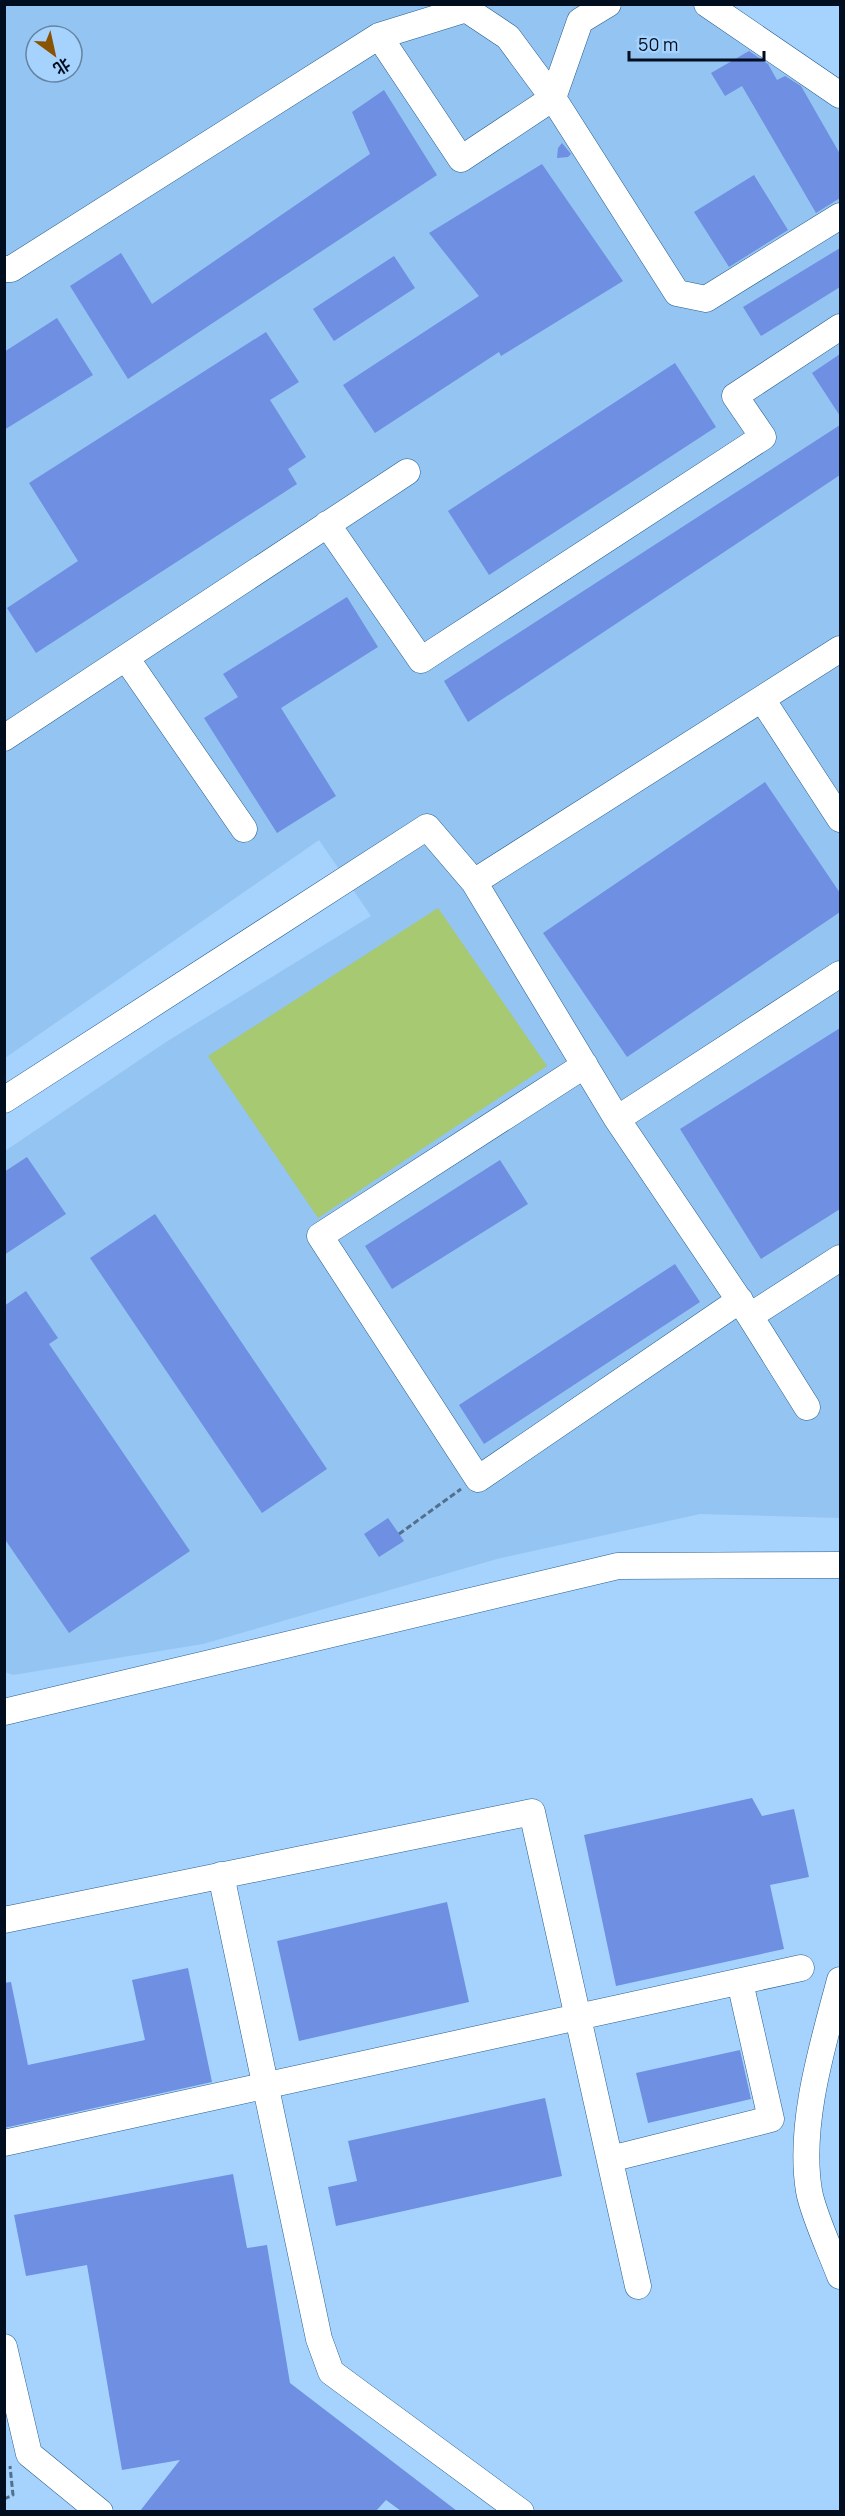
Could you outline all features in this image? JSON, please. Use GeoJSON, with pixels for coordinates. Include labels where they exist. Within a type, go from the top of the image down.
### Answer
{"type":"FeatureCollection","features":[{"type":"Feature","properties":{"kind":"street"},"geometry":{"type":"LineString","coordinates":[[380,36],[461,159],[553,98],[580,21],[608,4]]}},
{"type":"Feature","properties":{"kind":"street"},"geometry":{"type":"LineString","coordinates":[[707,4],[840,95]]}},
{"type":"Feature","properties":{"kind":"street"},"geometry":{"type":"LineString","coordinates":[[4,269],[11,269],[380,36],[465,9],[508,37],[553,98],[677,293],[706,299],[840,216]]}},
{"type":"Feature","properties":{"kind":"street"},"geometry":{"type":"LineString","coordinates":[[327,524],[420,660],[762,436],[735,396],[840,327]]}},
{"type":"Feature","properties":{"kind":"street"},"geometry":{"type":"LineString","coordinates":[[4,738],[407,472]]}},
{"type":"Feature","properties":{"kind":"street"},"geometry":{"type":"LineString","coordinates":[[474,882],[840,649]]}},
{"type":"Feature","properties":{"kind":"street"},"geometry":{"type":"LineString","coordinates":[[126,658],[244,829]]}},
{"type":"Feature","properties":{"kind":"street"},"geometry":{"type":"LineString","coordinates":[[762,699],[840,819]]}},
{"type":"Feature","properties":{"kind":"street"},"geometry":{"type":"LineString","coordinates":[[4,1100],[427,827],[474,882],[617,1119],[745,1308],[807,1407]]}},
{"type":"Feature","properties":{"kind":"street"},"geometry":{"type":"LineString","coordinates":[[617,1119],[840,974]]}},
{"type":"Feature","properties":{"kind":"street"},"geometry":{"type":"LineString","coordinates":[[585,1065],[320,1236],[478,1479],[745,1308],[840,1258]]}},
{"type":"Feature","properties":{"kind":"street"},"geometry":{"type":"LineString","coordinates":[[4,1712],[618,1566],[840,1565]]}},
{"type":"Feature","properties":{"kind":"street"},"geometry":{"type":"LineString","coordinates":[[4,1920],[532,1812],[638,2286]]}},
{"type":"Feature","properties":{"kind":"street"},"geometry":{"type":"LineString","coordinates":[[221,1875],[319,2339],[331,2372],[521,2511]]}},
{"type":"Feature","properties":{"kind":"street"},"geometry":{"type":"LineString","coordinates":[[4,2144],[801,1968]]}},
{"type":"Feature","properties":{"kind":"street"},"geometry":{"type":"LineString","coordinates":[[840,1980],[818,2060],[805,2155],[809,2193],[840,2276]]}},
{"type":"Feature","properties":{"kind":"street"},"geometry":{"type":"LineString","coordinates":[[610,2159],[771,2120],[740,1982]]}},
{"type":"Feature","properties":{"kind":"street"},"geometry":{"type":"LineString","coordinates":[[4,2347],[29,2454],[100,2511]]}},
{"type":"Feature","properties":{"kind":"path"},"geometry":{"type":"LineString","coordinates":[[399,1534],[462,1488]]}},
{"type":"Feature","properties":{"kind":"path"},"geometry":{"type":"LineString","coordinates":[[4,2499],[14,2495],[10,2466]]}},
{"type":"Feature","properties":{"kind":"shaded area"},"geometry":{"type":"Polygon","coordinates":[[[4,5],[728,5],[840,84],[840,1518],[700,1514],[497,1559],[203,1644],[13,1675],[5,1672],[5,1151],[166,1042],[371,916],[319,840],[5,1058],[4,5]]]}},
{"type":"Feature","properties":{"kind":"green space"},"geometry":{"type":"Polygon","coordinates":[[[438,908],[547,1066],[318,1218],[208,1056],[438,908]]]}},
{"type":"Feature","properties":{"kind":"building"},"geometry":{"type":"Polygon","coordinates":[[[749,51],[768,64],[777,80],[785,76],[801,86],[840,154],[840,198],[816,213],[742,86],[725,96],[711,73],[749,51]]]}},
{"type":"Feature","properties":{"kind":"building"},"geometry":{"type":"Polygon","coordinates":[[[384,90],[437,175],[128,379],[70,286],[121,253],[152,304],[370,154],[352,112],[384,90]]]}},
{"type":"Feature","properties":{"kind":"building"},"geometry":{"type":"Polygon","coordinates":[[[562,143],[571,154],[568,157],[557,158],[558,148],[562,143]]]}},
{"type":"Feature","properties":{"kind":"building"},"geometry":{"type":"Polygon","coordinates":[[[542,164],[623,281],[501,356],[499,352],[375,433],[343,385],[479,296],[429,233],[542,164]]]}},
{"type":"Feature","properties":{"kind":"building"},"geometry":{"type":"Polygon","coordinates":[[[754,175],[788,230],[729,267],[694,212],[754,175]]]}},
{"type":"Feature","properties":{"kind":"building"},"geometry":{"type":"Polygon","coordinates":[[[840,248],[840,287],[761,336],[743,307],[840,248]]]}},
{"type":"Feature","properties":{"kind":"building"},"geometry":{"type":"Polygon","coordinates":[[[394,256],[415,288],[334,341],[313,309],[394,256]]]}},
{"type":"Feature","properties":{"kind":"building"},"geometry":{"type":"Polygon","coordinates":[[[57,318],[93,375],[4,430],[4,352],[57,318]]]}},
{"type":"Feature","properties":{"kind":"building"},"geometry":{"type":"Polygon","coordinates":[[[266,332],[299,382],[270,400],[306,457],[288,469],[297,484],[36,653],[7,608],[78,561],[29,483],[266,332]]]}},
{"type":"Feature","properties":{"kind":"building"},"geometry":{"type":"Polygon","coordinates":[[[840,354],[840,416],[812,373],[840,354]]]}},
{"type":"Feature","properties":{"kind":"building"},"geometry":{"type":"Polygon","coordinates":[[[675,363],[716,427],[489,575],[448,511],[675,363]]]}},
{"type":"Feature","properties":{"kind":"building"},"geometry":{"type":"Polygon","coordinates":[[[840,425],[840,475],[468,722],[444,681],[840,425]]]}},
{"type":"Feature","properties":{"kind":"building"},"geometry":{"type":"Polygon","coordinates":[[[347,597],[378,647],[281,708],[336,796],[277,833],[204,718],[238,697],[223,674],[347,597]]]}},
{"type":"Feature","properties":{"kind":"building"},"geometry":{"type":"Polygon","coordinates":[[[765,782],[840,893],[840,912],[627,1057],[543,933],[765,782]]]}},
{"type":"Feature","properties":{"kind":"building"},"geometry":{"type":"Polygon","coordinates":[[[840,1028],[840,1209],[761,1259],[680,1129],[840,1028]]]}},
{"type":"Feature","properties":{"kind":"building"},"geometry":{"type":"Polygon","coordinates":[[[27,1157],[66,1214],[4,1255],[4,1172],[27,1157]]]}},
{"type":"Feature","properties":{"kind":"building"},"geometry":{"type":"Polygon","coordinates":[[[500,1160],[528,1204],[392,1289],[365,1246],[500,1160]]]}},
{"type":"Feature","properties":{"kind":"building"},"geometry":{"type":"Polygon","coordinates":[[[155,1214],[327,1469],[262,1513],[90,1258],[155,1214]]]}},
{"type":"Feature","properties":{"kind":"building"},"geometry":{"type":"Polygon","coordinates":[[[675,1264],[700,1302],[484,1444],[459,1405],[675,1264]]]}},
{"type":"Feature","properties":{"kind":"building"},"geometry":{"type":"Polygon","coordinates":[[[26,1291],[58,1338],[49,1344],[190,1551],[69,1633],[4,1538],[4,1306],[26,1291]]]}},
{"type":"Feature","properties":{"kind":"building"},"geometry":{"type":"Polygon","coordinates":[[[388,1518],[404,1541],[379,1557],[364,1534],[388,1518]]]}},
{"type":"Feature","properties":{"kind":"building"},"geometry":{"type":"Polygon","coordinates":[[[752,1798],[762,1816],[794,1809],[809,1877],[770,1885],[784,1949],[616,1986],[584,1835],[752,1798]]]}},
{"type":"Feature","properties":{"kind":"building"},"geometry":{"type":"Polygon","coordinates":[[[447,1902],[469,2002],[299,2041],[277,1941],[447,1902]]]}},
{"type":"Feature","properties":{"kind":"building"},"geometry":{"type":"Polygon","coordinates":[[[188,1968],[212,2082],[4,2128],[4,1983],[11,1982],[28,2065],[145,2040],[132,1980],[188,1968]]]}},
{"type":"Feature","properties":{"kind":"building"},"geometry":{"type":"Polygon","coordinates":[[[740,2050],[751,2099],[648,2123],[636,2073],[740,2050]]]}},
{"type":"Feature","properties":{"kind":"building"},"geometry":{"type":"Polygon","coordinates":[[[545,2098],[562,2176],[336,2226],[328,2187],[357,2181],[348,2141],[545,2098]]]}},
{"type":"Feature","properties":{"kind":"building"},"geometry":{"type":"Polygon","coordinates":[[[233,2174],[247,2248],[267,2245],[290,2383],[457,2511],[401,2511],[386,2500],[376,2511],[140,2511],[180,2460],[122,2470],[87,2265],[26,2276],[14,2215],[233,2174]]]}}]}
